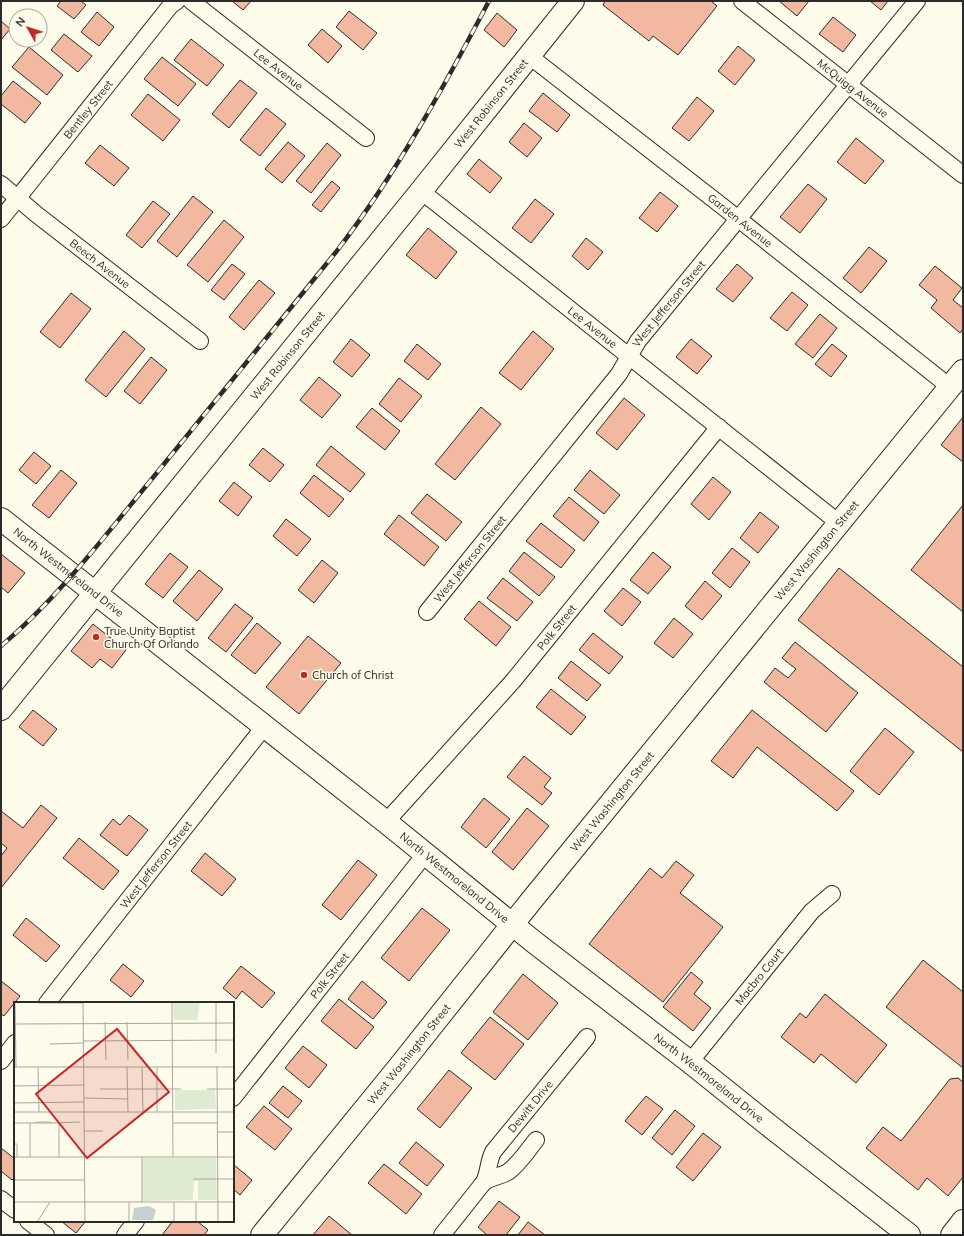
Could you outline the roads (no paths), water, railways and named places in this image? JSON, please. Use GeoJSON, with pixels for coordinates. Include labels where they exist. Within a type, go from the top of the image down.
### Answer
{"type":"FeatureCollection","features":[{"type":"Feature","properties":{"kind":"street","name":"Bentley Street"},"geometry":{"type":"LineString","coordinates":[[1,219],[171,6],[178,1]]}},
{"type":"Feature","properties":{"kind":"street","name":"Lee Avenue"},"geometry":{"type":"LineString","coordinates":[[191,1],[366,138]]}},
{"type":"Feature","properties":{"kind":"street","name":"West Robinson Street"},"geometry":{"type":"LineString","coordinates":[[1,709],[94,592],[421,191],[572,1]]}},
{"type":"Feature","properties":{"kind":"street","name":"McQuigg Avenue"},"geometry":{"type":"LineString","coordinates":[[742,1],[963,175]]}},
{"type":"Feature","properties":{"kind":"street","name":"West Jefferson Street"},"geometry":{"type":"LineString","coordinates":[[427,612],[619,374],[638,341],[850,85],[917,1]]}},
{"type":"Feature","properties":{"kind":"street","name":"Garden Avenue"},"geometry":{"type":"LineString","coordinates":[[528,56],[739,219],[956,379]]}},
{"type":"Feature","properties":{"kind":"street","name":"Beech Avenue"},"geometry":{"type":"LineString","coordinates":[[1,184],[36,214],[200,341]]}},
{"type":"Feature","properties":{"kind":"street","name":"Lee Avenue"},"geometry":{"type":"LineString","coordinates":[[421,191],[719,426],[839,523]]}},
{"type":"Feature","properties":{"kind":"street","name":"West Washington Street"},"geometry":{"type":"LineString","coordinates":[[262,1235],[395,1073],[512,924],[956,379]]}},
{"type":"Feature","properties":{"kind":"street","name":"Polk Street"},"geometry":{"type":"LineString","coordinates":[[386,822],[513,681],[719,426]]}},
{"type":"Feature","properties":{"kind":"street","name":"North Westmoreland Drive"},"geometry":{"type":"LineString","coordinates":[[1,519],[426,853],[512,924],[909,1235]]}},
{"type":"Feature","properties":{"kind":"street","name":"West Jefferson Street"},"geometry":{"type":"LineString","coordinates":[[48,1002],[264,727]]}},
{"type":"Feature","properties":{"kind":"street","name":"Polk Street"},"geometry":{"type":"LineString","coordinates":[[234,1097],[426,853]]}},
{"type":"Feature","properties":{"kind":"street","name":"Macbro Court"},"geometry":{"type":"LineString","coordinates":[[690,1062],[812,911],[832,894]]}},
{"type":"Feature","properties":{"kind":"street","name":"Dewitt Drive"},"geometry":{"type":"LineString","coordinates":[[442,1235],[484,1182],[487,1175],[489,1161],[493,1152],[587,1037]]}},
{"type":"Feature","properties":{"kind":"street"},"geometry":{"type":"LineString","coordinates":[[1,1061],[14,1044]]}},
{"type":"Feature","properties":{"kind":"street","name":"Dewitt Drive"},"geometry":{"type":"LineString","coordinates":[[484,1182],[490,1178],[507,1172],[515,1166],[536,1140]]}},
{"type":"Feature","properties":{"kind":"street"},"geometry":{"type":"LineString","coordinates":[[1,1199],[14,1209]]}},
{"type":"Feature","properties":{"kind":"street"},"geometry":{"type":"LineString","coordinates":[[952,1235],[963,1221]]}},
{"type":"Feature","properties":{"kind":"street"},"geometry":{"type":"LineString","coordinates":[[29,1222],[46,1235]]}},
{"type":"Feature","properties":{"kind":"street"},"geometry":{"type":"LineString","coordinates":[[125,1235],[135,1222]]}},
{"type":"Feature","properties":{"kind":"railway"},"geometry":{"type":"LineString","coordinates":[[1,646],[42,608],[80,566],[336,252],[379,192],[418,130],[455,66],[489,1]]}},
{"type":"Feature","properties":{"kind":"place","name":"True Unity Baptist Church Of Orlando"},"geometry":{"type":"Point","coordinates":[96,637]}},
{"type":"Feature","properties":{"kind":"place","name":"Church of Christ"},"geometry":{"type":"Point","coordinates":[304,675]}}]}
